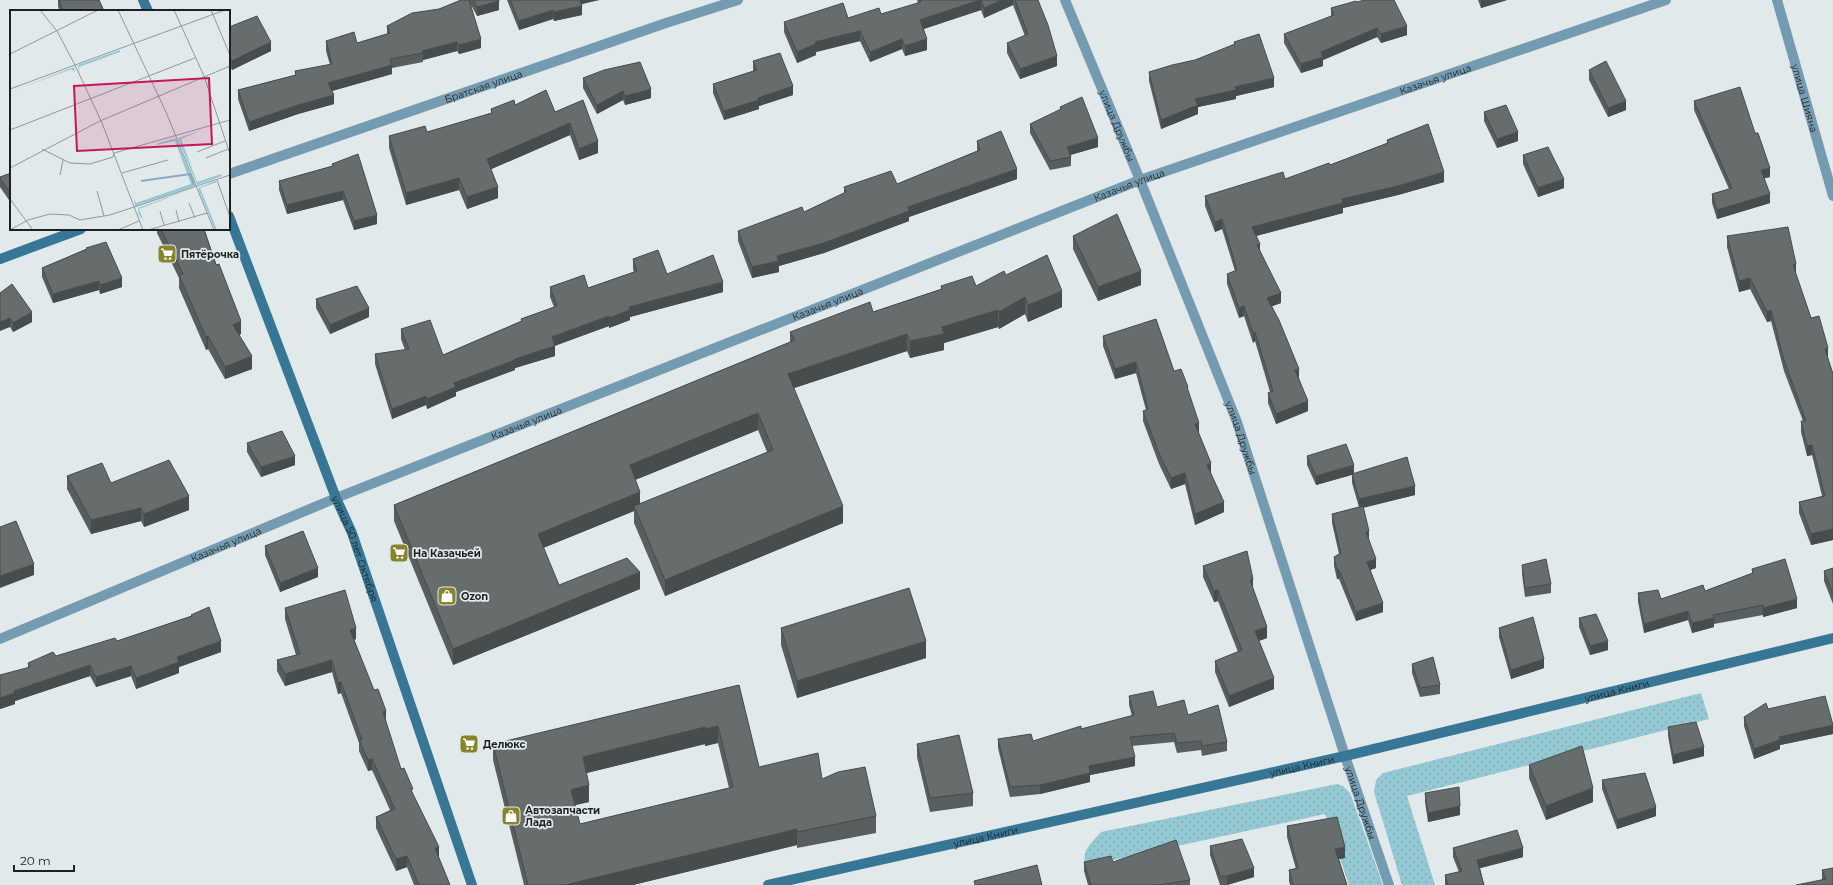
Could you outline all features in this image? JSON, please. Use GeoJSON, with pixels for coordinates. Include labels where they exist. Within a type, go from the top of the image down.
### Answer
{"type":"FeatureCollection","features":[{"type":"Feature","properties":{"kind":"street"},"geometry":{"type":"LineString","coordinates":[[143,0],[148,10]]}},
{"type":"Feature","properties":{"kind":"street","name":"Братская улица"},"geometry":{"type":"LineString","coordinates":[[230,174],[666,23],[738,0]]}},
{"type":"Feature","properties":{"kind":"street","name":"улица Дружбы"},"geometry":{"type":"LineString","coordinates":[[1065,0],[1140,180],[1237,422],[1345,756],[1389,885]]}},
{"type":"Feature","properties":{"kind":"street","name":"Казачья улица"},"geometry":{"type":"LineString","coordinates":[[0,639],[336,498],[1140,180],[1666,0]]}},
{"type":"Feature","properties":{"kind":"street","name":"улица Шияна"},"geometry":{"type":"LineString","coordinates":[[1777,0],[1833,196]]}},
{"type":"Feature","properties":{"kind":"street","name":"улица 50 лет Октября"},"geometry":{"type":"LineString","coordinates":[[230,219],[336,498],[352,533],[472,885]]}},
{"type":"Feature","properties":{"kind":"street"},"geometry":{"type":"LineString","coordinates":[[0,259],[78,230]]}},
{"type":"Feature","properties":{"kind":"street","name":"улица Книги"},"geometry":{"type":"LineString","coordinates":[[768,885],[1345,756],[1833,638]]}},
{"type":"Feature","properties":{"kind":"shaded area"},"geometry":{"type":"Polygon","coordinates":[[[1701,693],[1709,719],[1407,796],[1435,885],[1402,885],[1374,792],[1376,780],[1383,773],[1701,693]]]}},
{"type":"Feature","properties":{"kind":"shaded area"},"geometry":{"type":"Polygon","coordinates":[[[1337,784],[1343,786],[1350,793],[1383,885],[1349,885],[1325,814],[1085,866],[1084,860],[1086,851],[1101,832],[1337,784]]]}},
{"type":"Feature","properties":{"kind":"building"},"geometry":{"type":"Polygon","coordinates":[[[59,0],[99,0],[104,10],[63,10],[59,0]]]}},
{"type":"Feature","properties":{"kind":"building"},"geometry":{"type":"Polygon","coordinates":[[[461,0],[469,0],[481,39],[459,45],[457,42],[422,51],[423,53],[390,59],[392,65],[328,83],[334,95],[298,105],[249,122],[238,90],[296,75],[295,71],[332,64],[326,41],[354,32],[357,43],[390,33],[387,26],[412,13],[439,9],[461,0]]]}},
{"type":"Feature","properties":{"kind":"building"},"geometry":{"type":"Polygon","coordinates":[[[473,0],[499,0],[499,1],[477,7],[473,0]]]}},
{"type":"Feature","properties":{"kind":"building"},"geometry":{"type":"Polygon","coordinates":[[[510,0],[580,0],[582,6],[554,12],[553,10],[519,21],[510,0]]]}},
{"type":"Feature","properties":{"kind":"building"},"geometry":{"type":"Polygon","coordinates":[[[920,0],[980,0],[920,20],[927,39],[905,46],[902,39],[870,52],[860,31],[815,42],[816,44],[797,52],[784,22],[843,3],[848,18],[879,8],[881,14],[921,2],[920,0]]]}},
{"type":"Feature","properties":{"kind":"building"},"geometry":{"type":"Polygon","coordinates":[[[981,0],[1002,0],[984,8],[981,0]]]}},
{"type":"Feature","properties":{"kind":"building"},"geometry":{"type":"Polygon","coordinates":[[[1015,0],[1038,0],[1048,25],[1057,56],[1020,69],[1007,43],[1028,34],[1015,0]]]}},
{"type":"Feature","properties":{"kind":"building"},"geometry":{"type":"Polygon","coordinates":[[[1364,0],[1394,0],[1407,26],[1381,34],[1377,28],[1321,52],[1323,57],[1301,64],[1284,34],[1334,15],[1331,8],[1364,0]]]}},
{"type":"Feature","properties":{"kind":"building"},"geometry":{"type":"Polygon","coordinates":[[[257,16],[271,42],[232,61],[230,58],[230,27],[257,16]]]}},
{"type":"Feature","properties":{"kind":"building"},"geometry":{"type":"Polygon","coordinates":[[[1259,34],[1274,78],[1235,87],[1236,90],[1195,99],[1198,105],[1161,120],[1149,72],[1195,60],[1235,44],[1234,42],[1259,34]]]}},
{"type":"Feature","properties":{"kind":"building"},"geometry":{"type":"Polygon","coordinates":[[[780,53],[793,86],[758,98],[759,100],[724,111],[713,84],[757,70],[753,61],[780,53]]]}},
{"type":"Feature","properties":{"kind":"building"},"geometry":{"type":"Polygon","coordinates":[[[1606,61],[1626,101],[1608,108],[1589,70],[1606,61]]]}},
{"type":"Feature","properties":{"kind":"building"},"geometry":{"type":"Polygon","coordinates":[[[640,62],[651,89],[625,96],[623,91],[597,105],[583,78],[604,70],[640,62]]]}},
{"type":"Feature","properties":{"kind":"building"},"geometry":{"type":"Polygon","coordinates":[[[1740,87],[1755,133],[1758,133],[1770,168],[1761,170],[1770,194],[1717,210],[1712,194],[1732,188],[1694,101],[1740,87]]]}},
{"type":"Feature","properties":{"kind":"building"},"geometry":{"type":"Polygon","coordinates":[[[546,90],[555,112],[583,100],[598,141],[579,149],[570,123],[487,159],[498,187],[467,197],[459,178],[406,193],[389,136],[425,126],[427,132],[492,113],[491,109],[514,100],[515,105],[546,90]]]}},
{"type":"Feature","properties":{"kind":"building"},"geometry":{"type":"Polygon","coordinates":[[[1082,97],[1098,138],[1067,147],[1071,157],[1050,161],[1030,124],[1061,109],[1060,107],[1082,97]]]}},
{"type":"Feature","properties":{"kind":"building"},"geometry":{"type":"Polygon","coordinates":[[[1506,105],[1518,132],[1497,139],[1484,112],[1506,105]]]}},
{"type":"Feature","properties":{"kind":"building"},"geometry":{"type":"Polygon","coordinates":[[[1428,124],[1444,172],[1398,186],[1342,199],[1343,203],[1252,227],[1260,244],[1257,245],[1281,293],[1267,298],[1279,320],[1299,369],[1295,370],[1308,401],[1276,414],[1268,393],[1273,391],[1255,332],[1253,333],[1244,306],[1239,308],[1227,274],[1237,270],[1222,219],[1215,222],[1205,196],[1283,172],[1285,179],[1329,163],[1330,165],[1388,143],[1387,140],[1428,124]]]}},
{"type":"Feature","properties":{"kind":"building"},"geometry":{"type":"Polygon","coordinates":[[[1001,131],[1017,169],[908,207],[909,211],[824,243],[777,256],[779,261],[752,267],[738,231],[802,207],[804,212],[846,192],[844,187],[891,171],[897,184],[980,150],[977,141],[1001,131]]]}},
{"type":"Feature","properties":{"kind":"building"},"geometry":{"type":"Polygon","coordinates":[[[1548,147],[1564,179],[1538,188],[1523,155],[1548,147]]]}},
{"type":"Feature","properties":{"kind":"building"},"geometry":{"type":"Polygon","coordinates":[[[358,154],[377,215],[354,221],[343,191],[287,205],[279,181],[333,166],[332,164],[358,154]]]}},
{"type":"Feature","properties":{"kind":"building"},"geometry":{"type":"Polygon","coordinates":[[[10,173],[10,193],[0,178],[10,173]]]}},
{"type":"Feature","properties":{"kind":"building"},"geometry":{"type":"Polygon","coordinates":[[[1117,214],[1141,271],[1098,287],[1073,236],[1117,214]]]}},
{"type":"Feature","properties":{"kind":"building"},"geometry":{"type":"Polygon","coordinates":[[[1788,227],[1796,264],[1793,265],[1811,318],[1819,316],[1828,348],[1825,349],[1833,374],[1833,529],[1811,534],[1799,502],[1825,496],[1812,445],[1807,446],[1801,421],[1806,421],[1784,360],[1771,310],[1767,312],[1750,278],[1739,281],[1727,236],[1788,227]]]}},
{"type":"Feature","properties":{"kind":"building"},"geometry":{"type":"Polygon","coordinates":[[[161,230],[204,230],[216,265],[219,264],[241,321],[233,325],[252,356],[225,367],[208,336],[206,337],[179,275],[183,274],[161,230]]]}},
{"type":"Feature","properties":{"kind":"building"},"geometry":{"type":"Polygon","coordinates":[[[106,242],[122,278],[100,285],[99,281],[53,294],[42,268],[87,249],[86,248],[106,242]]]}},
{"type":"Feature","properties":{"kind":"building"},"geometry":{"type":"Polygon","coordinates":[[[658,250],[667,274],[713,255],[723,282],[629,307],[630,310],[552,337],[555,346],[515,359],[454,383],[456,387],[427,399],[426,396],[392,409],[375,354],[409,349],[401,329],[430,320],[443,355],[522,321],[521,319],[557,306],[550,287],[584,275],[588,288],[637,271],[633,259],[658,250]]]}},
{"type":"Feature","properties":{"kind":"building"},"geometry":{"type":"Polygon","coordinates":[[[1047,255],[1062,291],[1028,305],[1025,297],[999,312],[998,310],[942,327],[944,334],[910,341],[907,334],[788,374],[843,506],[665,580],[634,506],[773,450],[758,413],[630,465],[640,492],[538,534],[559,585],[627,558],[640,572],[453,649],[394,505],[795,340],[790,332],[870,302],[873,312],[942,289],[941,286],[972,276],[976,286],[1004,271],[1006,275],[1047,255]]]}},
{"type":"Feature","properties":{"kind":"building"},"geometry":{"type":"Polygon","coordinates":[[[12,284],[32,312],[13,323],[10,318],[0,322],[0,293],[12,284]]]}},
{"type":"Feature","properties":{"kind":"building"},"geometry":{"type":"Polygon","coordinates":[[[357,286],[369,308],[330,325],[316,299],[357,286]]]}},
{"type":"Feature","properties":{"kind":"building"},"geometry":{"type":"Polygon","coordinates":[[[1156,319],[1174,371],[1181,369],[1188,387],[1199,423],[1195,424],[1211,463],[1207,465],[1224,502],[1195,514],[1185,473],[1171,478],[1159,453],[1143,411],[1148,409],[1136,362],[1115,369],[1103,336],[1156,319]]]}},
{"type":"Feature","properties":{"kind":"building"},"geometry":{"type":"Polygon","coordinates":[[[282,431],[295,456],[261,467],[247,443],[282,431]]]}},
{"type":"Feature","properties":{"kind":"building"},"geometry":{"type":"Polygon","coordinates":[[[1346,444],[1354,465],[1316,476],[1307,456],[1346,444]]]}},
{"type":"Feature","properties":{"kind":"building"},"geometry":{"type":"Polygon","coordinates":[[[1407,457],[1415,486],[1359,499],[1352,474],[1407,457]]]}},
{"type":"Feature","properties":{"kind":"building"},"geometry":{"type":"Polygon","coordinates":[[[169,460],[189,496],[144,514],[141,508],[91,520],[67,476],[102,463],[111,483],[169,460]]]}},
{"type":"Feature","properties":{"kind":"building"},"geometry":{"type":"Polygon","coordinates":[[[1363,506],[1369,531],[1366,532],[1376,559],[1367,562],[1383,603],[1356,612],[1339,570],[1337,570],[1334,557],[1341,553],[1332,514],[1363,506]]]}},
{"type":"Feature","properties":{"kind":"building"},"geometry":{"type":"Polygon","coordinates":[[[16,521],[34,564],[0,576],[0,527],[16,521]]]}},
{"type":"Feature","properties":{"kind":"building"},"geometry":{"type":"Polygon","coordinates":[[[303,531],[318,568],[280,583],[265,546],[303,531]]]}},
{"type":"Feature","properties":{"kind":"building"},"geometry":{"type":"Polygon","coordinates":[[[1247,551],[1253,579],[1250,580],[1267,627],[1255,631],[1274,678],[1229,696],[1215,661],[1242,650],[1218,590],[1214,591],[1203,566],[1247,551]]]}},
{"type":"Feature","properties":{"kind":"building"},"geometry":{"type":"Polygon","coordinates":[[[1546,559],[1551,584],[1525,588],[1522,565],[1546,559]]]}},
{"type":"Feature","properties":{"kind":"building"},"geometry":{"type":"Polygon","coordinates":[[[1785,559],[1797,599],[1763,608],[1763,605],[1713,615],[1714,618],[1692,623],[1688,611],[1644,624],[1638,593],[1658,590],[1661,599],[1703,585],[1705,591],[1753,573],[1752,569],[1785,559]]]}},
{"type":"Feature","properties":{"kind":"building"},"geometry":{"type":"Polygon","coordinates":[[[1833,568],[1833,594],[1824,571],[1833,568]]]}},
{"type":"Feature","properties":{"kind":"building"},"geometry":{"type":"Polygon","coordinates":[[[909,588],[926,641],[797,681],[781,628],[909,588]]]}},
{"type":"Feature","properties":{"kind":"building"},"geometry":{"type":"Polygon","coordinates":[[[345,590],[356,628],[350,630],[374,690],[378,689],[386,711],[383,712],[401,769],[404,768],[413,789],[411,790],[439,847],[435,848],[450,885],[419,885],[407,856],[396,859],[376,817],[395,809],[372,759],[368,760],[359,740],[362,740],[341,682],[338,683],[332,660],[285,674],[277,660],[300,654],[285,608],[345,590]]]}},
{"type":"Feature","properties":{"kind":"building"},"geometry":{"type":"Polygon","coordinates":[[[209,607],[221,641],[177,657],[179,662],[136,678],[131,666],[96,677],[90,665],[14,691],[15,693],[0,698],[0,675],[30,667],[28,663],[53,652],[56,656],[115,638],[117,641],[192,616],[191,615],[209,607]]]}},
{"type":"Feature","properties":{"kind":"building"},"geometry":{"type":"Polygon","coordinates":[[[1596,614],[1608,641],[1590,646],[1579,618],[1596,614]]]}},
{"type":"Feature","properties":{"kind":"building"},"geometry":{"type":"Polygon","coordinates":[[[1533,617],[1544,659],[1511,670],[1499,628],[1533,617]]]}},
{"type":"Feature","properties":{"kind":"building"},"geometry":{"type":"Polygon","coordinates":[[[1433,657],[1440,685],[1420,688],[1412,664],[1433,657]]]}},
{"type":"Feature","properties":{"kind":"building"},"geometry":{"type":"Polygon","coordinates":[[[739,685],[759,767],[818,753],[822,779],[838,772],[865,767],[876,816],[797,832],[797,829],[565,885],[528,885],[493,744],[739,685]],[[718,726],[705,729],[705,727],[583,757],[589,785],[571,790],[580,824],[733,787],[718,726]]]}},
{"type":"Feature","properties":{"kind":"building"},"geometry":{"type":"Polygon","coordinates":[[[1153,691],[1157,707],[1184,700],[1188,715],[1218,705],[1227,742],[1202,746],[1201,741],[1177,743],[1174,733],[1130,737],[1135,757],[1089,766],[1090,773],[1040,785],[1010,787],[998,739],[1031,734],[1033,741],[1081,726],[1081,729],[1134,715],[1129,696],[1153,691]]]}},
{"type":"Feature","properties":{"kind":"building"},"geometry":{"type":"Polygon","coordinates":[[[1825,696],[1833,725],[1779,737],[1780,740],[1754,749],[1744,717],[1766,703],[1768,709],[1825,696]]]}},
{"type":"Feature","properties":{"kind":"building"},"geometry":{"type":"Polygon","coordinates":[[[1696,722],[1704,747],[1673,755],[1668,727],[1696,722]]]}},
{"type":"Feature","properties":{"kind":"building"},"geometry":{"type":"Polygon","coordinates":[[[959,735],[973,793],[930,798],[917,744],[959,735]]]}},
{"type":"Feature","properties":{"kind":"building"},"geometry":{"type":"Polygon","coordinates":[[[1582,746],[1593,788],[1546,806],[1529,765],[1582,746]]]}},
{"type":"Feature","properties":{"kind":"building"},"geometry":{"type":"Polygon","coordinates":[[[1645,773],[1656,807],[1617,820],[1602,780],[1645,773]]]}},
{"type":"Feature","properties":{"kind":"building"},"geometry":{"type":"Polygon","coordinates":[[[1459,787],[1460,806],[1428,813],[1425,793],[1459,787]]]}},
{"type":"Feature","properties":{"kind":"building"},"geometry":{"type":"Polygon","coordinates":[[[1337,817],[1345,847],[1335,849],[1347,885],[1293,885],[1289,870],[1298,868],[1287,826],[1337,817]]]}},
{"type":"Feature","properties":{"kind":"building"},"geometry":{"type":"Polygon","coordinates":[[[1517,830],[1523,848],[1477,860],[1484,885],[1448,885],[1445,875],[1462,871],[1453,848],[1517,830]]]}},
{"type":"Feature","properties":{"kind":"building"},"geometry":{"type":"Polygon","coordinates":[[[1242,839],[1254,868],[1227,876],[1220,876],[1210,846],[1242,839]]]}},
{"type":"Feature","properties":{"kind":"building"},"geometry":{"type":"Polygon","coordinates":[[[1176,840],[1190,880],[1158,885],[1091,885],[1084,862],[1111,856],[1113,862],[1176,840]]]}},
{"type":"Feature","properties":{"kind":"building"},"geometry":{"type":"Polygon","coordinates":[[[1037,865],[1042,885],[975,885],[974,881],[1037,865]]]}},
{"type":"Feature","properties":{"kind":"building"},"geometry":{"type":"Polygon","coordinates":[[[1833,868],[1833,885],[1796,885],[1826,879],[1822,870],[1833,868]]]}},
{"type":"Feature","properties":{"kind":"place","name":"Пятёрочка"},"geometry":{"type":"Point","coordinates":[167,254]}},
{"type":"Feature","properties":{"kind":"place","name":"На Казачьей"},"geometry":{"type":"Point","coordinates":[399,553]}},
{"type":"Feature","properties":{"kind":"place","name":"Ozon"},"geometry":{"type":"Point","coordinates":[447,596]}},
{"type":"Feature","properties":{"kind":"place","name":"Делюкс"},"geometry":{"type":"Point","coordinates":[469,744]}},
{"type":"Feature","properties":{"kind":"place","name":"Автозапчасти Лада"},"geometry":{"type":"Point","coordinates":[511,816]}}]}
